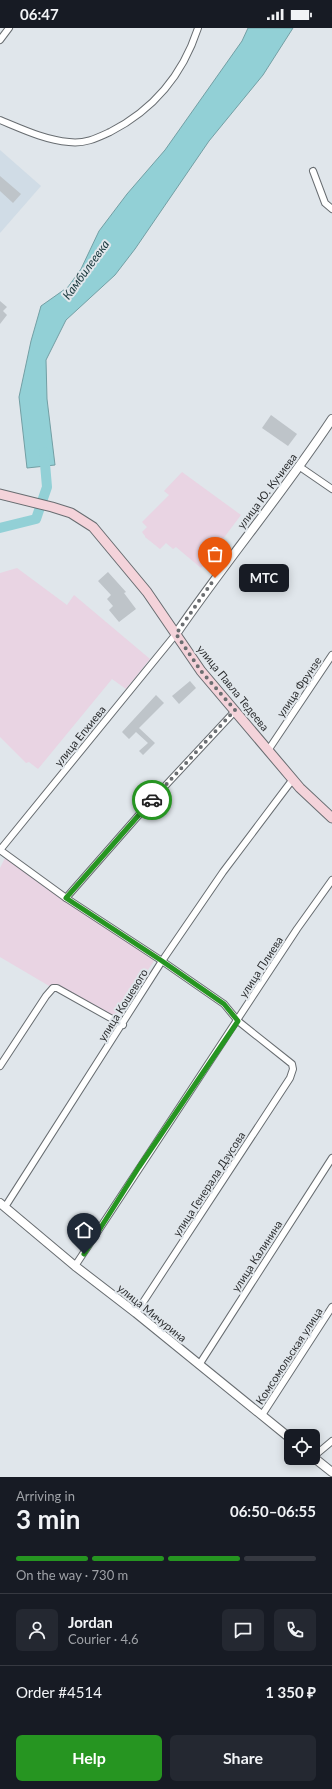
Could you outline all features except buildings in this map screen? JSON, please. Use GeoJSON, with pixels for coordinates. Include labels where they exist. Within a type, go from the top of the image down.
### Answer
{"type":"FeatureCollection","features":[{"type":"Feature","properties":{"kind":"main road","name":"улица Павла Тедеева"},"geometry":{"type":"LineString","coordinates":[[0,494],[52,506],[71,513],[93,527],[147,592],[201,671],[293,779],[332,818]]}},
{"type":"Feature","properties":{"kind":"street"},"geometry":{"type":"LineString","coordinates":[[0,40],[9,28]]}},
{"type":"Feature","properties":{"kind":"street"},"geometry":{"type":"LineString","coordinates":[[0,120],[49,139],[71,143],[92,141],[129,122],[152,104],[170,81],[193,44],[198,28]]}},
{"type":"Feature","properties":{"kind":"street"},"geometry":{"type":"LineString","coordinates":[[313,171],[325,203],[332,209]]}},
{"type":"Feature","properties":{"kind":"street","name":"улица Ю. Кучиева"},"geometry":{"type":"LineString","coordinates":[[176,634],[206,591],[300,467],[332,419]]}},
{"type":"Feature","properties":{"kind":"street"},"geometry":{"type":"LineString","coordinates":[[300,467],[332,489]]}},
{"type":"Feature","properties":{"kind":"street","name":"улица Епхиева"},"geometry":{"type":"LineString","coordinates":[[0,850],[176,634]]}},
{"type":"Feature","properties":{"kind":"street","name":"улица Фрунзе"},"geometry":{"type":"LineString","coordinates":[[268,749],[332,655]]}},
{"type":"Feature","properties":{"kind":"street"},"geometry":{"type":"LineString","coordinates":[[66,898],[152,800],[235,710]]}},
{"type":"Feature","properties":{"kind":"street","name":"улица Кошевого"},"geometry":{"type":"LineString","coordinates":[[2,1205],[122,1025],[162,961],[223,872],[293,779]]}},
{"type":"Feature","properties":{"kind":"street"},"geometry":{"type":"LineString","coordinates":[[0,850],[66,898],[224,1004],[238,1021]]}},
{"type":"Feature","properties":{"kind":"street","name":"улица Плиева"},"geometry":{"type":"LineString","coordinates":[[75,1266],[238,1021],[297,929],[332,880]]}},
{"type":"Feature","properties":{"kind":"street"},"geometry":{"type":"LineString","coordinates":[[0,1066],[46,996],[53,988],[57,988],[122,1025]]}},
{"type":"Feature","properties":{"kind":"street","name":"улица Генерала Дзусова"},"geometry":{"type":"LineString","coordinates":[[136,1313],[290,1078],[293,1069],[292,1064],[238,1021]]}},
{"type":"Feature","properties":{"kind":"street","name":"улица Калинина"},"geometry":{"type":"LineString","coordinates":[[199,1365],[332,1158]]}},
{"type":"Feature","properties":{"kind":"street","name":"улица Мичурина"},"geometry":{"type":"LineString","coordinates":[[2,1205],[75,1266],[136,1313],[284,1433]]}},
{"type":"Feature","properties":{"kind":"street","name":"Комсомольская улица"},"geometry":{"type":"LineString","coordinates":[[262,1415],[332,1307]]}},
{"type":"Feature","properties":{"kind":"street"},"geometry":{"type":"LineString","coordinates":[[320,1451],[332,1441]]}},
{"type":"Feature","properties":{"kind":"street"},"geometry":{"type":"LineString","coordinates":[[320,1463],[332,1472]]}},
{"type":"Feature","properties":{"kind":"shaded area"},"geometry":{"type":"Polygon","coordinates":[[[0,150],[41,186],[0,233],[0,150]]]}},
{"type":"Feature","properties":{"kind":"shaded area"},"geometry":{"type":"Polygon","coordinates":[[[182,472],[241,515],[201,568],[176,547],[173,549],[166,543],[160,549],[145,537],[142,532],[147,527],[142,522],[169,495],[164,491],[182,472]]]}},
{"type":"Feature","properties":{"kind":"shaded area"},"geometry":{"type":"Polygon","coordinates":[[[17,568],[67,605],[74,595],[150,659],[126,689],[112,679],[38,769],[29,762],[26,763],[0,737],[0,573],[17,568]]]}},
{"type":"Feature","properties":{"kind":"shaded area"},"geometry":{"type":"Polygon","coordinates":[[[7,854],[154,961],[112,1023],[0,957],[0,868],[7,854]]]}},
{"type":"Feature","properties":{"kind":"water"},"geometry":{"type":"Polygon","coordinates":[[[248,28],[293,28],[263,75],[209,141],[135,249],[115,275],[66,320],[46,360],[47,399],[55,465],[27,468],[19,397],[31,341],[41,306],[68,287],[81,269],[99,231],[127,194],[165,150],[242,41],[248,28]]]}},
{"type":"Feature","properties":{"kind":"waterway","name":"Камбилеевка"},"geometry":{"type":"LineString","coordinates":[[0,528],[36,519],[47,487],[44,452]]}},
{"type":"Feature","properties":{"kind":"way so far"},"geometry":{"type":"LineString","coordinates":[[152,800],[235,710],[201,671],[176,634],[215,578]]}},
{"type":"Feature","properties":{"kind":"place","name":"МТС"},"geometry":{"type":"Point","coordinates":[215,578]}},
{"type":"Feature","properties":{"kind":"route"},"geometry":{"type":"LineString","coordinates":[[84,1254],[139,1167],[238,1021],[233,1013],[224,1004],[66,898],[152,800]]}}]}
